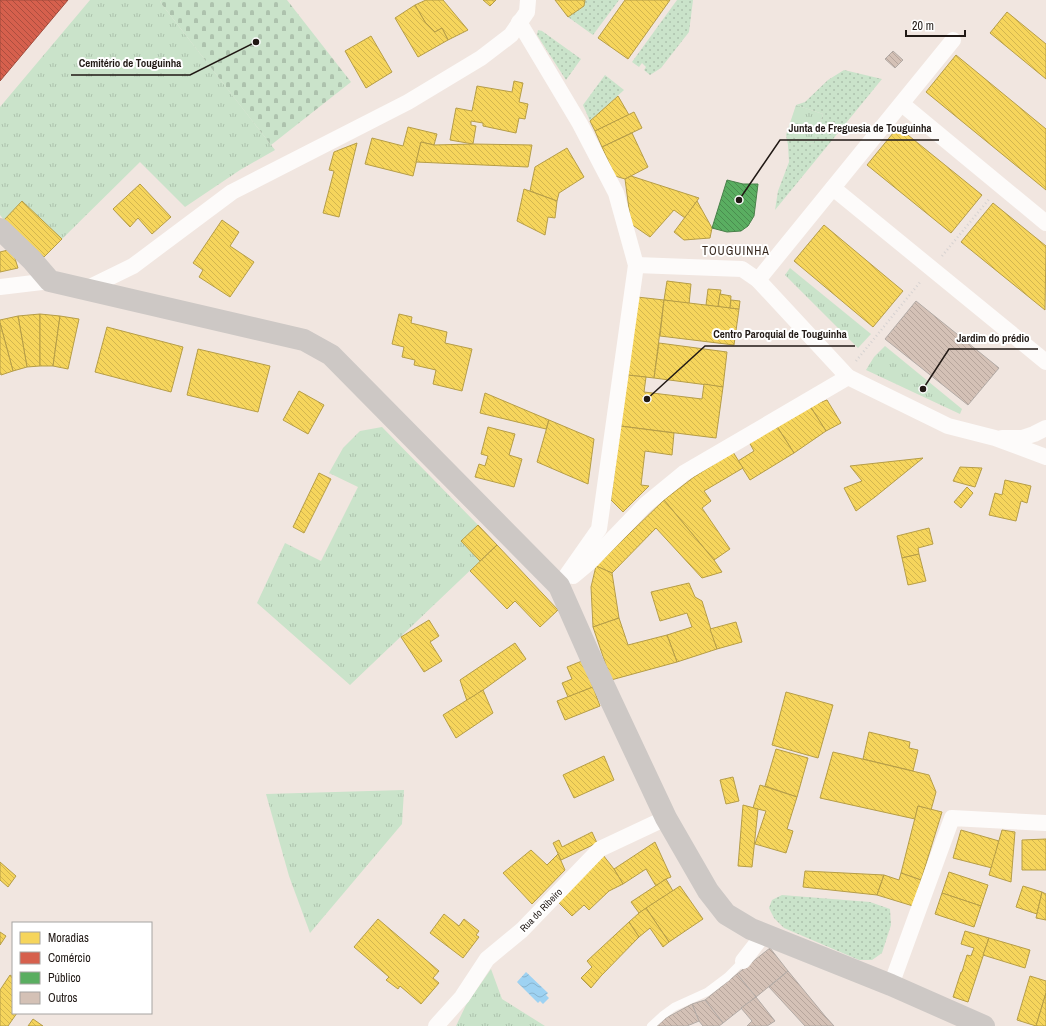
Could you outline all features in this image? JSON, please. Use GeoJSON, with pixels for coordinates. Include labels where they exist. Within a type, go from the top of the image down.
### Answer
{"type":"FeatureCollection","features":[{"type":"Feature","properties":{"kind":"street"},"geometry":{"type":"LineString","coordinates":[[86,289],[133,266],[232,192],[408,102],[481,58],[511,35],[527,12],[528,0]]}},
{"type":"Feature","properties":{"kind":"street"},"geometry":{"type":"LineString","coordinates":[[520,22],[580,124],[616,193],[636,264],[600,529],[559,586]]}},
{"type":"Feature","properties":{"kind":"street"},"geometry":{"type":"LineString","coordinates":[[758,280],[953,40]]}},
{"type":"Feature","properties":{"kind":"street"},"geometry":{"type":"LineString","coordinates":[[902,104],[1046,223]]}},
{"type":"Feature","properties":{"kind":"street"},"geometry":{"type":"LineString","coordinates":[[833,188],[1046,362]]}},
{"type":"Feature","properties":{"kind":"street"},"geometry":{"type":"LineString","coordinates":[[0,230],[32,260],[50,281]]}},
{"type":"Feature","properties":{"kind":"street"},"geometry":{"type":"LineString","coordinates":[[636,264],[742,269],[758,280],[848,377],[948,426],[995,438],[1046,457]]}},
{"type":"Feature","properties":{"kind":"street"},"geometry":{"type":"LineString","coordinates":[[0,287],[50,281],[304,340],[331,355],[559,586],[666,818],[708,891],[726,914],[751,929],[984,1026]]}},
{"type":"Feature","properties":{"kind":"street"},"geometry":{"type":"LineString","coordinates":[[559,586],[591,562],[646,505],[684,473],[848,377]]}},
{"type":"Feature","properties":{"kind":"street"},"geometry":{"type":"LineString","coordinates":[[995,438],[1022,438],[1046,428]]}},
{"type":"Feature","properties":{"kind":"street","name":"Rua do Ribeiro"},"geometry":{"type":"LineString","coordinates":[[436,1026],[462,997],[487,959],[522,930],[600,849],[666,818]]}},
{"type":"Feature","properties":{"kind":"street"},"geometry":{"type":"LineString","coordinates":[[891,986],[952,818],[1046,823]]}},
{"type":"Feature","properties":{"kind":"street"},"geometry":{"type":"LineString","coordinates":[[743,960],[764,934]]}},
{"type":"Feature","properties":{"kind":"lane"},"geometry":{"type":"LineString","coordinates":[[652,1026],[674,1007],[707,992],[727,977],[743,960]]}},
{"type":"Feature","properties":{"kind":"green space"},"geometry":{"type":"Polygon","coordinates":[[[90,0],[162,0],[160,2],[275,150],[240,170],[185,207],[140,162],[62,239],[4,220],[0,215],[0,107],[90,0]]]}},
{"type":"Feature","properties":{"kind":"green space"},"geometry":{"type":"Polygon","coordinates":[[[162,0],[287,0],[351,82],[271,145],[160,2],[162,0]]]}},
{"type":"Feature","properties":{"kind":"green space"},"geometry":{"type":"Polygon","coordinates":[[[585,0],[619,0],[593,35],[568,17],[584,6],[585,0]]]}},
{"type":"Feature","properties":{"kind":"green space"},"geometry":{"type":"Polygon","coordinates":[[[677,0],[693,0],[689,32],[661,68],[650,75],[644,70],[646,67],[642,63],[639,67],[632,62],[677,0]]]}},
{"type":"Feature","properties":{"kind":"green space"},"geometry":{"type":"Polygon","coordinates":[[[538,30],[542,31],[581,59],[566,80],[537,35],[538,30]]]}},
{"type":"Feature","properties":{"kind":"green space"},"geometry":{"type":"Polygon","coordinates":[[[844,70],[882,79],[775,210],[778,191],[789,162],[786,135],[813,144],[823,114],[796,105],[805,102],[828,80],[844,70]]]}},
{"type":"Feature","properties":{"kind":"green space"},"geometry":{"type":"Polygon","coordinates":[[[605,75],[624,90],[590,121],[583,105],[605,75]]]}},
{"type":"Feature","properties":{"kind":"green space"},"geometry":{"type":"Polygon","coordinates":[[[796,105],[823,114],[813,144],[786,135],[796,105]]]}},
{"type":"Feature","properties":{"kind":"green space"},"geometry":{"type":"Polygon","coordinates":[[[790,268],[871,334],[858,348],[785,275],[790,268]]]}},
{"type":"Feature","properties":{"kind":"green space"},"geometry":{"type":"Polygon","coordinates":[[[885,346],[962,409],[960,414],[866,370],[874,357],[885,346]]]}},
{"type":"Feature","properties":{"kind":"green space"},"geometry":{"type":"Polygon","coordinates":[[[382,427],[478,525],[461,541],[480,561],[350,685],[257,603],[285,543],[321,561],[358,487],[329,473],[343,448],[360,431],[382,427]]]}},
{"type":"Feature","properties":{"kind":"green space"},"geometry":{"type":"Polygon","coordinates":[[[404,790],[402,824],[310,933],[289,876],[266,794],[404,790]]]}},
{"type":"Feature","properties":{"kind":"green space"},"geometry":{"type":"Polygon","coordinates":[[[782,895],[870,902],[890,909],[891,925],[882,953],[872,960],[859,960],[784,928],[774,918],[769,908],[772,900],[782,895]]]}},
{"type":"Feature","properties":{"kind":"green space"},"geometry":{"type":"Polygon","coordinates":[[[491,969],[502,999],[545,1026],[456,1026],[466,1005],[491,969]]]}},
{"type":"Feature","properties":{"kind":"water"},"geometry":{"type":"Polygon","coordinates":[[[526,972],[548,993],[546,995],[549,998],[543,1004],[540,1001],[538,1003],[517,982],[526,972]]]}},
{"type":"Feature","properties":{"kind":"building: Moradias"},"geometry":{"type":"Polygon","coordinates":[[[426,0],[443,0],[468,30],[448,40],[442,28],[435,32],[425,22],[415,5],[426,0]]]}},
{"type":"Feature","properties":{"kind":"building: Moradias"},"geometry":{"type":"Polygon","coordinates":[[[483,0],[496,0],[490,6],[483,0]]]}},
{"type":"Feature","properties":{"kind":"building: Moradias"},"geometry":{"type":"Polygon","coordinates":[[[555,0],[585,0],[584,6],[568,17],[555,0]]]}},
{"type":"Feature","properties":{"kind":"building: Moradias"},"geometry":{"type":"Polygon","coordinates":[[[625,0],[670,0],[628,59],[598,38],[625,0]]]}},
{"type":"Feature","properties":{"kind":"building: Moradias"},"geometry":{"type":"Polygon","coordinates":[[[415,5],[425,22],[435,32],[442,28],[448,40],[418,57],[395,18],[415,5]]]}},
{"type":"Feature","properties":{"kind":"building: Moradias"},"geometry":{"type":"Polygon","coordinates":[[[1007,12],[1046,44],[1046,79],[990,33],[1007,12]]]}},
{"type":"Feature","properties":{"kind":"building: Moradias"},"geometry":{"type":"Polygon","coordinates":[[[371,36],[392,72],[366,88],[345,51],[371,36]]]}},
{"type":"Feature","properties":{"kind":"building: Moradias"},"geometry":{"type":"Polygon","coordinates":[[[956,55],[1046,129],[1046,190],[926,92],[956,55]]]}},
{"type":"Feature","properties":{"kind":"building: Moradias"},"geometry":{"type":"Polygon","coordinates":[[[514,81],[523,83],[519,102],[528,104],[525,119],[519,118],[516,133],[483,126],[483,123],[471,121],[471,125],[476,126],[473,144],[450,140],[456,108],[472,111],[477,86],[512,92],[514,81]]]}},
{"type":"Feature","properties":{"kind":"building: Moradias"},"geometry":{"type":"Polygon","coordinates":[[[618,96],[629,115],[595,131],[590,121],[618,96]]]}},
{"type":"Feature","properties":{"kind":"building: Moradias"},"geometry":{"type":"Polygon","coordinates":[[[634,112],[642,128],[602,147],[595,131],[634,112]]]}},
{"type":"Feature","properties":{"kind":"building: Moradias"},"geometry":{"type":"Polygon","coordinates":[[[408,127],[437,134],[434,145],[421,142],[413,176],[365,164],[372,138],[403,146],[408,127]]]}},
{"type":"Feature","properties":{"kind":"building: Moradias"},"geometry":{"type":"Polygon","coordinates":[[[898,127],[982,195],[951,233],[867,165],[898,127]]]}},
{"type":"Feature","properties":{"kind":"building: Moradias"},"geometry":{"type":"Polygon","coordinates":[[[632,133],[648,167],[625,179],[615,176],[602,147],[632,133]]]}},
{"type":"Feature","properties":{"kind":"building: Moradias"},"geometry":{"type":"Polygon","coordinates":[[[421,142],[434,145],[532,145],[528,167],[416,162],[421,142]]]}},
{"type":"Feature","properties":{"kind":"building: Moradias"},"geometry":{"type":"Polygon","coordinates":[[[357,143],[339,217],[323,213],[334,171],[329,170],[334,152],[357,143]]]}},
{"type":"Feature","properties":{"kind":"building: Moradias"},"geometry":{"type":"Polygon","coordinates":[[[567,148],[584,177],[559,193],[557,201],[530,191],[535,167],[567,148]]]}},
{"type":"Feature","properties":{"kind":"building: Moradias"},"geometry":{"type":"Polygon","coordinates":[[[631,176],[699,198],[685,218],[674,210],[650,237],[631,224],[625,179],[631,176]]]}},
{"type":"Feature","properties":{"kind":"building: Moradias"},"geometry":{"type":"Polygon","coordinates":[[[140,184],[171,217],[152,234],[138,218],[130,227],[113,209],[140,184]]]}},
{"type":"Feature","properties":{"kind":"building: Moradias"},"geometry":{"type":"Polygon","coordinates":[[[524,189],[557,201],[555,218],[548,217],[545,235],[517,221],[524,189]]]}},
{"type":"Feature","properties":{"kind":"building: Moradias"},"geometry":{"type":"Polygon","coordinates":[[[22,201],[62,239],[44,257],[4,220],[22,201]]]}},
{"type":"Feature","properties":{"kind":"building: Moradias"},"geometry":{"type":"Polygon","coordinates":[[[697,201],[712,228],[710,238],[684,240],[674,232],[697,201]]]}},
{"type":"Feature","properties":{"kind":"building: Moradias"},"geometry":{"type":"Polygon","coordinates":[[[993,203],[1046,246],[1045,310],[961,242],[993,203]]]}},
{"type":"Feature","properties":{"kind":"building: Moradias"},"geometry":{"type":"Polygon","coordinates":[[[222,220],[239,232],[230,246],[254,262],[230,297],[199,277],[203,270],[193,263],[222,220]]]}},
{"type":"Feature","properties":{"kind":"building: Moradias"},"geometry":{"type":"Polygon","coordinates":[[[824,225],[903,291],[873,327],[794,261],[824,225]]]}},
{"type":"Feature","properties":{"kind":"building: Moradias"},"geometry":{"type":"Polygon","coordinates":[[[12,249],[18,268],[0,272],[0,252],[12,249]]]}},
{"type":"Feature","properties":{"kind":"building: Moradias"},"geometry":{"type":"Polygon","coordinates":[[[667,281],[691,284],[689,304],[664,300],[667,281]]]}},
{"type":"Feature","properties":{"kind":"building: Moradias"},"geometry":{"type":"Polygon","coordinates":[[[708,289],[721,290],[718,307],[706,305],[708,289]]]}},
{"type":"Feature","properties":{"kind":"building: Moradias"},"geometry":{"type":"Polygon","coordinates":[[[720,294],[731,296],[730,308],[718,307],[720,294]]]}},
{"type":"Feature","properties":{"kind":"building: Moradias"},"geometry":{"type":"Polygon","coordinates":[[[637,297],[664,300],[654,378],[627,375],[637,297]]]}},
{"type":"Feature","properties":{"kind":"building: Moradias"},"geometry":{"type":"Polygon","coordinates":[[[664,300],[739,309],[734,345],[660,336],[664,300]]]}},
{"type":"Feature","properties":{"kind":"building: Moradias"},"geometry":{"type":"Polygon","coordinates":[[[731,300],[740,301],[739,309],[730,308],[731,300]]]}},
{"type":"Feature","properties":{"kind":"building: Moradias"},"geometry":{"type":"Polygon","coordinates":[[[40,314],[40,366],[27,367],[18,316],[40,314]]]}},
{"type":"Feature","properties":{"kind":"building: Moradias"},"geometry":{"type":"Polygon","coordinates":[[[40,314],[60,316],[53,366],[40,366],[40,314]]]}},
{"type":"Feature","properties":{"kind":"building: Moradias"},"geometry":{"type":"Polygon","coordinates":[[[399,314],[412,317],[411,323],[447,332],[445,343],[472,349],[462,391],[433,384],[436,370],[414,365],[415,360],[402,357],[404,347],[392,344],[399,314]]]}},
{"type":"Feature","properties":{"kind":"building: Moradias"},"geometry":{"type":"Polygon","coordinates":[[[18,316],[27,367],[13,371],[0,320],[18,316]]]}},
{"type":"Feature","properties":{"kind":"building: Moradias"},"geometry":{"type":"Polygon","coordinates":[[[60,316],[79,319],[68,369],[53,366],[60,316]]]}},
{"type":"Feature","properties":{"kind":"building: Moradias"},"geometry":{"type":"Polygon","coordinates":[[[0,323],[13,371],[1,375],[0,373],[0,323]]]}},
{"type":"Feature","properties":{"kind":"building: Moradias"},"geometry":{"type":"Polygon","coordinates":[[[107,327],[183,347],[171,392],[95,372],[107,327]]]}},
{"type":"Feature","properties":{"kind":"building: Moradias"},"geometry":{"type":"Polygon","coordinates":[[[659,343],[727,352],[723,387],[654,378],[659,343]]]}},
{"type":"Feature","properties":{"kind":"building: Moradias"},"geometry":{"type":"Polygon","coordinates":[[[198,349],[270,366],[258,412],[187,395],[198,349]]]}},
{"type":"Feature","properties":{"kind":"building: Moradias"},"geometry":{"type":"Polygon","coordinates":[[[627,375],[646,377],[644,392],[702,399],[704,384],[723,387],[716,438],[620,426],[627,375]]]}},
{"type":"Feature","properties":{"kind":"building: Moradias"},"geometry":{"type":"Polygon","coordinates":[[[299,391],[324,405],[308,434],[283,420],[299,391]]]}},
{"type":"Feature","properties":{"kind":"building: Moradias"},"geometry":{"type":"Polygon","coordinates":[[[485,393],[549,420],[546,429],[480,413],[485,393]]]}},
{"type":"Feature","properties":{"kind":"building: Moradias"},"geometry":{"type":"Polygon","coordinates":[[[827,400],[841,423],[826,431],[810,406],[827,400]]]}},
{"type":"Feature","properties":{"kind":"building: Moradias"},"geometry":{"type":"Polygon","coordinates":[[[810,406],[826,431],[794,453],[776,425],[810,406]]]}},
{"type":"Feature","properties":{"kind":"building: Moradias"},"geometry":{"type":"Polygon","coordinates":[[[549,420],[594,439],[588,484],[537,462],[549,420]]]}},
{"type":"Feature","properties":{"kind":"building: Moradias"},"geometry":{"type":"Polygon","coordinates":[[[776,425],[794,453],[750,480],[738,461],[754,451],[749,442],[776,425]]]}},
{"type":"Feature","properties":{"kind":"building: Moradias"},"geometry":{"type":"Polygon","coordinates":[[[620,426],[674,433],[672,455],[645,451],[641,485],[649,486],[623,512],[611,500],[620,426]]]}},
{"type":"Feature","properties":{"kind":"building: Moradias"},"geometry":{"type":"Polygon","coordinates":[[[488,427],[515,434],[509,455],[522,459],[514,487],[475,477],[479,464],[485,466],[488,456],[481,454],[488,427]]]}},
{"type":"Feature","properties":{"kind":"building: Moradias"},"geometry":{"type":"Polygon","coordinates":[[[733,452],[743,468],[704,491],[711,501],[702,508],[730,549],[714,560],[664,500],[694,477],[733,452]]]}},
{"type":"Feature","properties":{"kind":"building: Moradias"},"geometry":{"type":"Polygon","coordinates":[[[923,458],[856,511],[844,488],[862,481],[850,466],[923,458]]]}},
{"type":"Feature","properties":{"kind":"building: Moradias"},"geometry":{"type":"Polygon","coordinates":[[[960,467],[982,468],[975,487],[953,481],[960,467]]]}},
{"type":"Feature","properties":{"kind":"building: Moradias"},"geometry":{"type":"Polygon","coordinates":[[[319,473],[331,479],[304,533],[293,527],[319,473]]]}},
{"type":"Feature","properties":{"kind":"building: Moradias"},"geometry":{"type":"Polygon","coordinates":[[[1005,480],[1031,486],[1027,503],[1021,501],[1016,521],[989,515],[995,493],[1002,495],[1005,480]]]}},
{"type":"Feature","properties":{"kind":"building: Moradias"},"geometry":{"type":"Polygon","coordinates":[[[967,487],[973,493],[961,508],[954,502],[967,487]]]}},
{"type":"Feature","properties":{"kind":"building: Moradias"},"geometry":{"type":"Polygon","coordinates":[[[664,500],[714,560],[722,572],[702,578],[656,528],[612,573],[596,566],[664,500]]]}},
{"type":"Feature","properties":{"kind":"building: Moradias"},"geometry":{"type":"Polygon","coordinates":[[[478,525],[497,545],[480,561],[461,541],[478,525]]]}},
{"type":"Feature","properties":{"kind":"building: Moradias"},"geometry":{"type":"Polygon","coordinates":[[[929,528],[933,544],[918,548],[919,554],[902,558],[897,536],[929,528]]]}},
{"type":"Feature","properties":{"kind":"building: Moradias"},"geometry":{"type":"Polygon","coordinates":[[[497,545],[558,610],[540,627],[515,601],[507,609],[470,571],[497,545]]]}},
{"type":"Feature","properties":{"kind":"building: Moradias"},"geometry":{"type":"Polygon","coordinates":[[[919,554],[926,581],[908,585],[902,558],[919,554]]]}},
{"type":"Feature","properties":{"kind":"building: Moradias"},"geometry":{"type":"Polygon","coordinates":[[[596,566],[612,573],[619,618],[593,627],[591,587],[596,566]]]}},
{"type":"Feature","properties":{"kind":"building: Moradias"},"geometry":{"type":"Polygon","coordinates":[[[689,583],[695,597],[702,601],[717,649],[677,662],[667,635],[692,627],[687,613],[660,621],[651,592],[689,583]]]}},
{"type":"Feature","properties":{"kind":"building: Moradias"},"geometry":{"type":"Polygon","coordinates":[[[619,618],[628,645],[667,635],[677,662],[611,680],[593,627],[619,618]]]}},
{"type":"Feature","properties":{"kind":"building: Moradias"},"geometry":{"type":"Polygon","coordinates":[[[429,620],[439,636],[430,642],[442,661],[424,672],[401,637],[429,620]]]}},
{"type":"Feature","properties":{"kind":"building: Moradias"},"geometry":{"type":"Polygon","coordinates":[[[736,622],[742,642],[717,649],[710,629],[736,622]]]}},
{"type":"Feature","properties":{"kind":"building: Moradias"},"geometry":{"type":"Polygon","coordinates":[[[515,643],[526,659],[467,701],[460,680],[515,643]]]}},
{"type":"Feature","properties":{"kind":"building: Moradias"},"geometry":{"type":"Polygon","coordinates":[[[582,661],[593,687],[568,697],[562,683],[572,679],[567,667],[582,661]]]}},
{"type":"Feature","properties":{"kind":"building: Moradias"},"geometry":{"type":"Polygon","coordinates":[[[593,687],[600,706],[565,720],[557,701],[593,687]]]}},
{"type":"Feature","properties":{"kind":"building: Moradias"},"geometry":{"type":"Polygon","coordinates":[[[483,690],[493,713],[456,738],[443,715],[483,690]]]}},
{"type":"Feature","properties":{"kind":"building: Moradias"},"geometry":{"type":"Polygon","coordinates":[[[786,692],[833,705],[818,758],[772,745],[786,692]]]}},
{"type":"Feature","properties":{"kind":"building: Moradias"},"geometry":{"type":"Polygon","coordinates":[[[869,732],[910,742],[909,748],[918,750],[913,771],[863,759],[869,732]]]}},
{"type":"Feature","properties":{"kind":"building: Moradias"},"geometry":{"type":"Polygon","coordinates":[[[776,749],[808,758],[797,797],[765,786],[776,749]]]}},
{"type":"Feature","properties":{"kind":"building: Moradias"},"geometry":{"type":"Polygon","coordinates":[[[833,752],[929,775],[936,792],[931,810],[918,806],[915,819],[820,798],[833,752]]]}},
{"type":"Feature","properties":{"kind":"building: Moradias"},"geometry":{"type":"Polygon","coordinates":[[[604,756],[614,780],[574,798],[563,775],[604,756]]]}},
{"type":"Feature","properties":{"kind":"building: Moradias"},"geometry":{"type":"Polygon","coordinates":[[[733,777],[739,801],[726,804],[720,780],[733,777]]]}},
{"type":"Feature","properties":{"kind":"building: Moradias"},"geometry":{"type":"Polygon","coordinates":[[[760,785],[797,797],[787,829],[793,831],[786,853],[755,844],[766,811],[753,808],[760,785]]]}},
{"type":"Feature","properties":{"kind":"building: Moradias"},"geometry":{"type":"Polygon","coordinates":[[[743,805],[758,809],[752,867],[738,866],[743,805]]]}},
{"type":"Feature","properties":{"kind":"building: Moradias"},"geometry":{"type":"Polygon","coordinates":[[[918,806],[942,812],[921,880],[901,873],[918,806]]]}},
{"type":"Feature","properties":{"kind":"building: Moradias"},"geometry":{"type":"Polygon","coordinates":[[[961,830],[999,841],[992,868],[953,858],[961,830]]]}},
{"type":"Feature","properties":{"kind":"building: Moradias"},"geometry":{"type":"Polygon","coordinates":[[[1002,830],[1015,832],[1011,882],[989,875],[1002,830]]]}},
{"type":"Feature","properties":{"kind":"building: Moradias"},"geometry":{"type":"Polygon","coordinates":[[[592,832],[597,843],[561,860],[553,843],[559,840],[562,847],[592,832]]]}},
{"type":"Feature","properties":{"kind":"building: Moradias"},"geometry":{"type":"Polygon","coordinates":[[[1046,839],[1046,870],[1022,870],[1022,840],[1046,839]]]}},
{"type":"Feature","properties":{"kind":"building: Moradias"},"geometry":{"type":"Polygon","coordinates":[[[655,842],[671,877],[656,886],[646,869],[623,884],[614,869],[655,842]]]}},
{"type":"Feature","properties":{"kind":"building: Moradias"},"geometry":{"type":"Polygon","coordinates":[[[531,850],[547,865],[558,854],[565,870],[532,904],[503,873],[531,850]]]}},
{"type":"Feature","properties":{"kind":"building: Moradias"},"geometry":{"type":"Polygon","coordinates":[[[603,855],[623,884],[609,891],[589,910],[584,905],[572,916],[555,899],[603,855]]]}},
{"type":"Feature","properties":{"kind":"building: Moradias"},"geometry":{"type":"Polygon","coordinates":[[[0,862],[16,876],[8,887],[0,880],[0,862]]]}},
{"type":"Feature","properties":{"kind":"building: Moradias"},"geometry":{"type":"Polygon","coordinates":[[[805,871],[884,875],[877,895],[803,887],[805,871]]]}},
{"type":"Feature","properties":{"kind":"building: Moradias"},"geometry":{"type":"Polygon","coordinates":[[[949,872],[988,885],[981,906],[942,893],[949,872]]]}},
{"type":"Feature","properties":{"kind":"building: Moradias"},"geometry":{"type":"Polygon","coordinates":[[[901,873],[921,880],[913,906],[877,895],[884,875],[899,880],[901,873]]]}},
{"type":"Feature","properties":{"kind":"building: Moradias"},"geometry":{"type":"Polygon","coordinates":[[[666,879],[673,891],[639,913],[631,902],[666,879]]]}},
{"type":"Feature","properties":{"kind":"building: Moradias"},"geometry":{"type":"Polygon","coordinates":[[[680,886],[703,919],[669,942],[646,908],[680,886]]]}},
{"type":"Feature","properties":{"kind":"building: Moradias"},"geometry":{"type":"Polygon","coordinates":[[[1023,886],[1042,892],[1037,914],[1016,907],[1023,886]]]}},
{"type":"Feature","properties":{"kind":"building: Moradias"},"geometry":{"type":"Polygon","coordinates":[[[1042,892],[1046,894],[1046,920],[1036,918],[1042,892]]]}},
{"type":"Feature","properties":{"kind":"building: Moradias"},"geometry":{"type":"Polygon","coordinates":[[[942,893],[981,906],[974,927],[935,914],[942,893]]]}},
{"type":"Feature","properties":{"kind":"building: Moradias"},"geometry":{"type":"Polygon","coordinates":[[[646,908],[669,942],[663,947],[650,928],[639,937],[629,922],[646,908]]]}},
{"type":"Feature","properties":{"kind":"building: Moradias"},"geometry":{"type":"Polygon","coordinates":[[[444,914],[459,926],[464,919],[479,931],[476,935],[479,937],[463,958],[430,933],[444,914]]]}},
{"type":"Feature","properties":{"kind":"building: Moradias"},"geometry":{"type":"Polygon","coordinates":[[[378,919],[439,971],[433,978],[439,983],[421,1004],[400,986],[398,989],[386,980],[389,977],[354,947],[378,919]]]}},
{"type":"Feature","properties":{"kind":"building: Moradias"},"geometry":{"type":"Polygon","coordinates":[[[629,922],[639,937],[591,988],[581,978],[592,967],[587,961],[629,922]]]}},
{"type":"Feature","properties":{"kind":"building: Moradias"},"geometry":{"type":"Polygon","coordinates":[[[965,931],[989,938],[968,1002],[953,997],[967,955],[971,956],[974,948],[961,944],[965,931]]]}},
{"type":"Feature","properties":{"kind":"building: Moradias"},"geometry":{"type":"Polygon","coordinates":[[[0,932],[6,936],[0,945],[0,932]]]}},
{"type":"Feature","properties":{"kind":"building: Moradias"},"geometry":{"type":"Polygon","coordinates":[[[989,938],[1030,950],[1025,968],[983,955],[989,938]]]}},
{"type":"Feature","properties":{"kind":"building: Moradias"},"geometry":{"type":"Polygon","coordinates":[[[10,975],[12,976],[12,1014],[16,1014],[8,1026],[0,1026],[0,990],[10,975]]]}},
{"type":"Feature","properties":{"kind":"building: Moradias"},"geometry":{"type":"Polygon","coordinates":[[[1030,976],[1046,981],[1046,993],[1036,1026],[1017,1020],[1030,976]]]}},
{"type":"Feature","properties":{"kind":"building: Moradias"},"geometry":{"type":"Polygon","coordinates":[[[1046,993],[1046,1026],[1036,1026],[1046,993]]]}},
{"type":"Feature","properties":{"kind":"building: Moradias"},"geometry":{"type":"Polygon","coordinates":[[[33,1019],[43,1026],[28,1026],[33,1019]]]}},
{"type":"Feature","properties":{"kind":"building: Comércio"},"geometry":{"type":"Polygon","coordinates":[[[0,0],[68,0],[0,81],[0,0]]]}},
{"type":"Feature","properties":{"kind":"building: Público"},"geometry":{"type":"Polygon","coordinates":[[[727,180],[743,184],[758,184],[754,216],[748,226],[741,231],[727,232],[712,228],[727,180]]]}},
{"type":"Feature","properties":{"kind":"building: Outros"},"geometry":{"type":"Polygon","coordinates":[[[893,51],[903,60],[895,68],[885,59],[893,51]]]}},
{"type":"Feature","properties":{"kind":"building: Outros"},"geometry":{"type":"Polygon","coordinates":[[[916,301],[999,368],[968,405],[885,339],[916,301]]]}},
{"type":"Feature","properties":{"kind":"building: Outros"},"geometry":{"type":"Polygon","coordinates":[[[770,948],[788,971],[756,997],[737,974],[770,948]]]}},
{"type":"Feature","properties":{"kind":"building: Outros"},"geometry":{"type":"Polygon","coordinates":[[[788,971],[834,1026],[805,1026],[769,987],[788,971]]]}},
{"type":"Feature","properties":{"kind":"building: Outros"},"geometry":{"type":"Polygon","coordinates":[[[737,974],[756,997],[723,1023],[705,1000],[737,974]]]}},
{"type":"Feature","properties":{"kind":"building: Outros"},"geometry":{"type":"Polygon","coordinates":[[[756,997],[775,1021],[767,1026],[747,1026],[752,1021],[741,1008],[756,997]]]}},
{"type":"Feature","properties":{"kind":"building: Outros"},"geometry":{"type":"Polygon","coordinates":[[[705,1000],[723,1023],[719,1026],[703,1026],[699,1021],[692,1004],[705,1000]]]}},
{"type":"Feature","properties":{"kind":"building: Outros"},"geometry":{"type":"Polygon","coordinates":[[[692,1004],[699,1021],[687,1026],[657,1026],[666,1018],[692,1004]]]}},
{"type":"Feature","properties":{"kind":"place","name":"Cemitério de Touguinha"},"geometry":{"type":"Point","coordinates":[256,42]}},
{"type":"Feature","properties":{"kind":"place","name":"Junta de Freguesia de Touguinha"},"geometry":{"type":"Point","coordinates":[739,200]}},
{"type":"Feature","properties":{"kind":"place","name":"Jardim do prédio"},"geometry":{"type":"Point","coordinates":[923,389]}},
{"type":"Feature","properties":{"kind":"place","name":"Centro Paroquial de Touguinha"},"geometry":{"type":"Point","coordinates":[647,399]}},
{"type":"Feature","properties":{"kind":"district","name":"TOUGUINHA"},"geometry":{"type":"Point","coordinates":[736,251]}}]}
